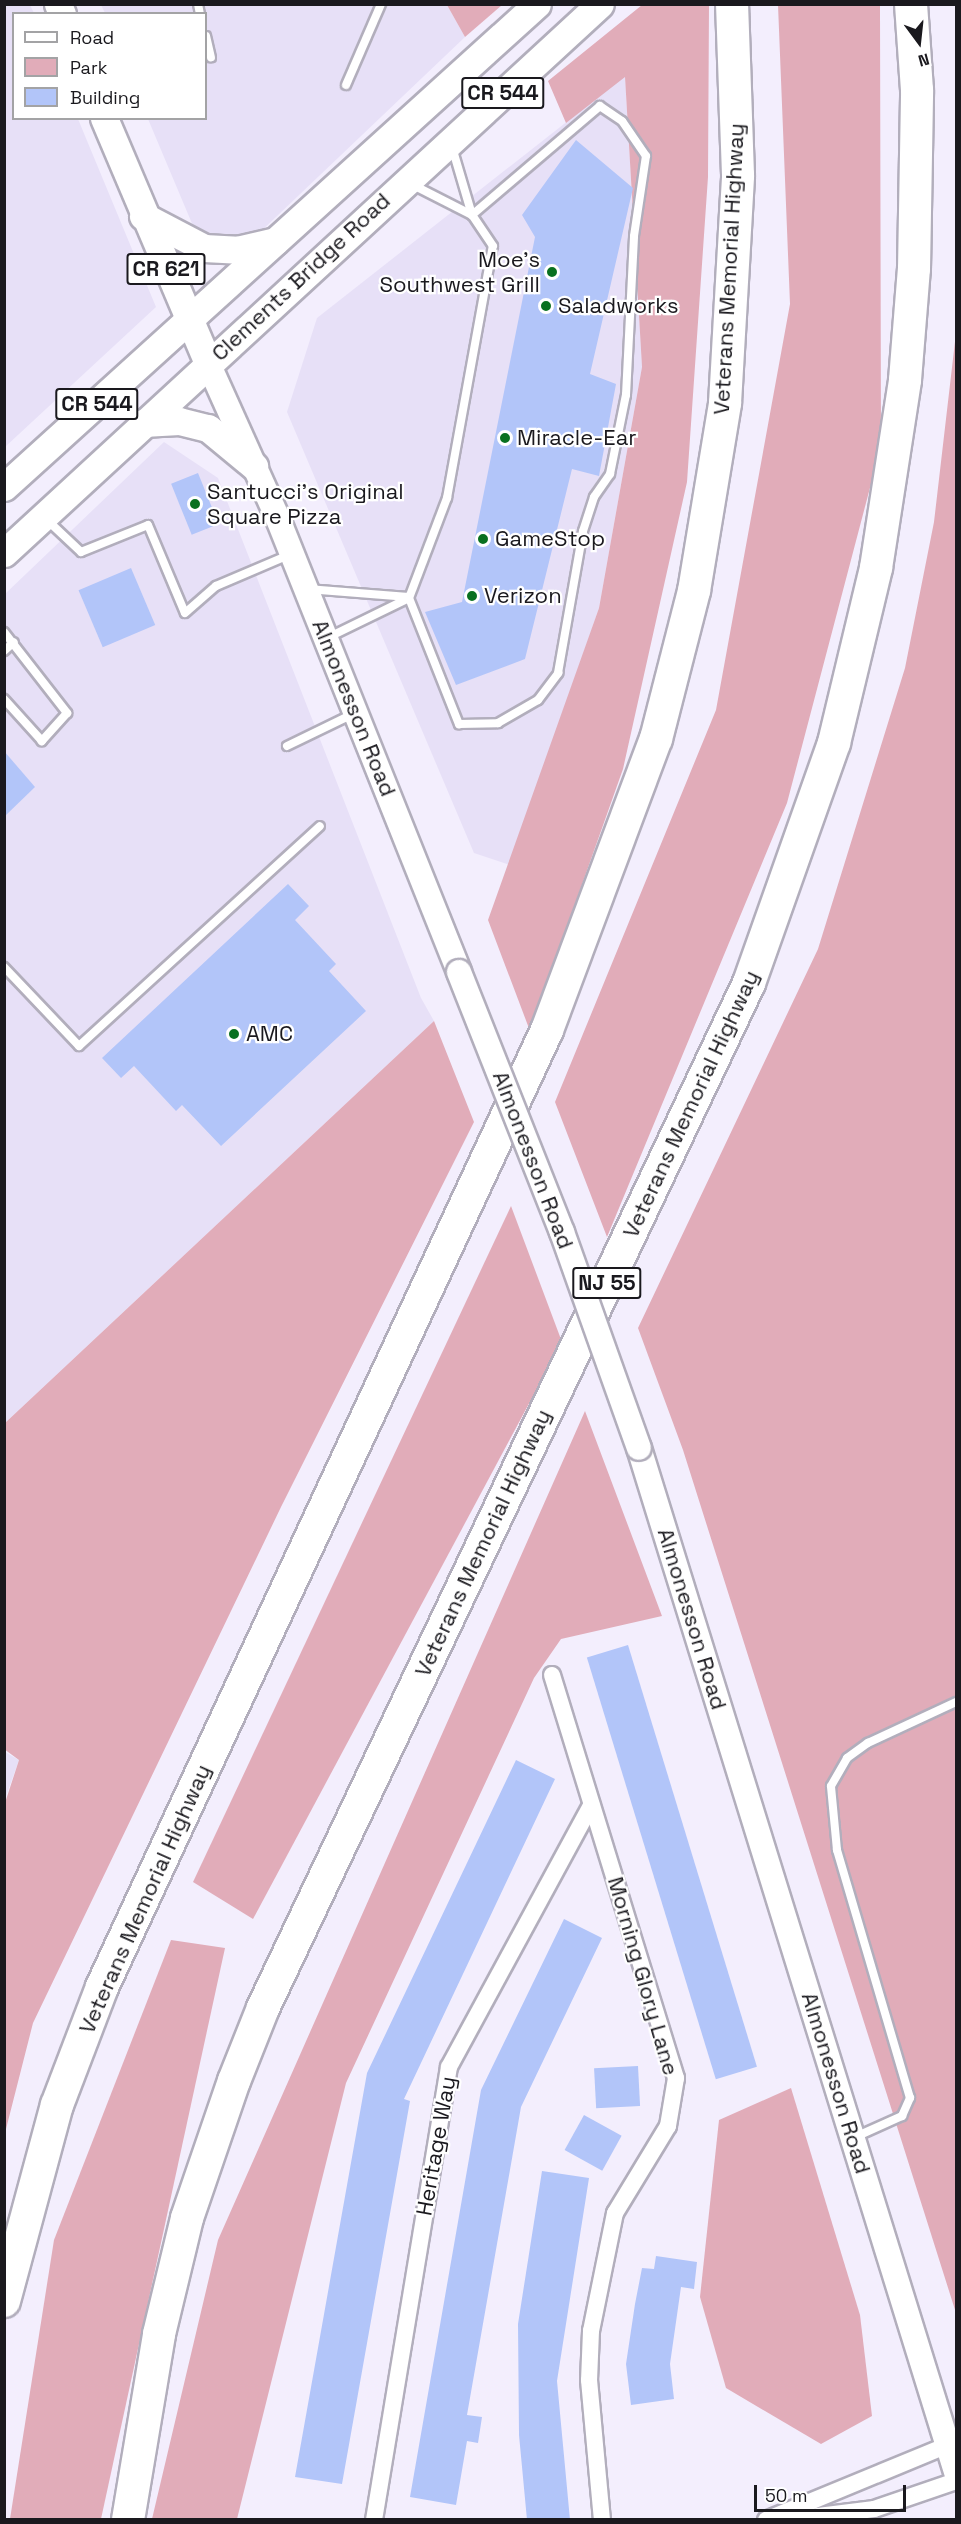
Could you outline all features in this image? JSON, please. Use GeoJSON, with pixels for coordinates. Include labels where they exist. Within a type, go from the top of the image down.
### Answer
{"type":"FeatureCollection","features":[{"type":"Feature","properties":{"kind":"highway","name":"Veterans Memorial Highway"},"geometry":{"type":"LineString","coordinates":[[4,2301],[57,2104],[102,1987],[547,1030],[656,739],[694,591],[725,403],[738,175],[732,4]]}},
{"type":"Feature","properties":{"kind":"highway","name":"Veterans Memorial Highway"},"geometry":{"type":"LineString","coordinates":[[128,2520],[159,2334],[187,2218],[238,2070],[749,983],[834,743],[876,568],[905,380],[914,269],[916,90],[911,4]]}},
{"type":"Feature","properties":{"kind":"main road","name":"Clements Bridge Road"},"geometry":{"type":"LineString","coordinates":[[4,487],[189,322],[537,4]]}},
{"type":"Feature","properties":{"kind":"main road","name":"Clements Bridge Road"},"geometry":{"type":"LineString","coordinates":[[4,553],[600,4]]}},
{"type":"Feature","properties":{"kind":"main road","name":"Almonesson Road"},"geometry":{"type":"LineString","coordinates":[[105,120],[143,216],[292,553],[562,1232],[639,1448],[957,2472]]}},
{"type":"Feature","properties":{"kind":"main road"},"geometry":{"type":"LineString","coordinates":[[143,216],[204,248],[237,250],[279,240]]}},
{"type":"Feature","properties":{"kind":"main road"},"geometry":{"type":"LineString","coordinates":[[143,423],[179,421],[208,428],[254,466]]}},
{"type":"Feature","properties":{"kind":"street","name":"Morning Glory Lane"},"geometry":{"type":"LineString","coordinates":[[552,1675],[676,2078],[668,2126],[615,2213],[591,2331],[589,2380],[602,2520]]}},
{"type":"Feature","properties":{"kind":"street","name":"Heritage Way"},"geometry":{"type":"LineString","coordinates":[[374,2520],[449,2067],[591,1805]]}},
{"type":"Feature","properties":{"kind":"street"},"geometry":{"type":"LineString","coordinates":[[766,2520],[948,2445]]}},
{"type":"Feature","properties":{"kind":"street"},"geometry":{"type":"LineString","coordinates":[[786,2520],[874,2509],[957,2481]]}},
{"type":"Feature","properties":{"kind":"lane"},"geometry":{"type":"LineString","coordinates":[[346,85],[381,4]]}},
{"type":"Feature","properties":{"kind":"lane"},"geometry":{"type":"LineString","coordinates":[[207,40],[211,57]]}},
{"type":"Feature","properties":{"kind":"lane"},"geometry":{"type":"LineString","coordinates":[[409,597],[459,724],[498,723],[538,700],[558,673],[583,531],[594,497],[610,474],[626,395],[634,236],[646,156],[622,121],[600,106],[472,215]]}},
{"type":"Feature","properties":{"kind":"lane"},"geometry":{"type":"LineString","coordinates":[[326,639],[409,597],[447,498],[482,318],[493,246],[472,215],[450,141]]}},
{"type":"Feature","properties":{"kind":"lane"},"geometry":{"type":"LineString","coordinates":[[406,181],[472,215]]}},
{"type":"Feature","properties":{"kind":"lane"},"geometry":{"type":"LineString","coordinates":[[43,517],[81,552],[148,525],[185,613],[216,586],[292,553]]}},
{"type":"Feature","properties":{"kind":"lane"},"geometry":{"type":"LineString","coordinates":[[306,589],[409,597]]}},
{"type":"Feature","properties":{"kind":"lane"},"geometry":{"type":"LineString","coordinates":[[4,632],[67,713],[42,741],[4,699]]}},
{"type":"Feature","properties":{"kind":"lane"},"geometry":{"type":"LineString","coordinates":[[4,651],[14,642]]}},
{"type":"Feature","properties":{"kind":"lane"},"geometry":{"type":"LineString","coordinates":[[287,746],[356,712]]}},
{"type":"Feature","properties":{"kind":"lane"},"geometry":{"type":"LineString","coordinates":[[4,967],[79,1046],[320,826]]}},
{"type":"Feature","properties":{"kind":"lane"},"geometry":{"type":"LineString","coordinates":[[853,2138],[902,2116],[910,2098],[837,1850],[831,1786],[847,1758],[868,1743],[957,1702]]}},
{"type":"Feature","properties":{"kind":"shaded area"},"geometry":{"type":"Polygon","coordinates":[[[5,4],[30,5],[34,12],[12,12],[12,120],[78,120],[156,307],[5,447],[5,4]]]}},
{"type":"Feature","properties":{"kind":"shaded area"},"geometry":{"type":"Polygon","coordinates":[[[101,5],[447,5],[465,37],[256,236],[226,243],[196,233],[148,120],[207,120],[207,12],[104,12],[101,5]]]}},
{"type":"Feature","properties":{"kind":"shaded area"},"geometry":{"type":"Polygon","coordinates":[[[625,76],[642,367],[599,608],[510,865],[474,853],[287,412],[317,318],[625,76]]]}},
{"type":"Feature","properties":{"kind":"shaded area"},"geometry":{"type":"Polygon","coordinates":[[[164,442],[218,478],[421,998],[434,1021],[5,1423],[5,594],[164,442]]]}},
{"type":"Feature","properties":{"kind":"shaded area"},"geometry":{"type":"Polygon","coordinates":[[[5,1752],[19,1760],[5,1799],[5,1752]]]}},
{"type":"Feature","properties":{"kind":"green space"},"geometry":{"type":"Polygon","coordinates":[[[447,5],[502,5],[465,37],[447,5]]]}},
{"type":"Feature","properties":{"kind":"green space"},"geometry":{"type":"Polygon","coordinates":[[[642,5],[709,5],[708,177],[687,482],[623,769],[530,1031],[488,920],[599,608],[642,367],[625,77],[566,123],[548,81],[642,5]]]}},
{"type":"Feature","properties":{"kind":"green space"},"geometry":{"type":"Polygon","coordinates":[[[778,5],[880,5],[881,446],[787,803],[607,1237],[555,1102],[716,710],[790,304],[778,5]]]}},
{"type":"Feature","properties":{"kind":"green space"},"geometry":{"type":"Polygon","coordinates":[[[956,333],[956,2313],[683,1450],[638,1328],[818,949],[905,668],[934,522],[956,333]]]}},
{"type":"Feature","properties":{"kind":"green space"},"geometry":{"type":"Polygon","coordinates":[[[434,1021],[474,1122],[281,1507],[33,2023],[5,2133],[4,1806],[19,1760],[4,1749],[5,1423],[434,1021]]]}},
{"type":"Feature","properties":{"kind":"green space"},"geometry":{"type":"Polygon","coordinates":[[[511,1206],[562,1342],[253,1919],[193,1882],[511,1206]]]}},
{"type":"Feature","properties":{"kind":"green space"},"geometry":{"type":"Polygon","coordinates":[[[585,1411],[662,1616],[561,1639],[534,1678],[346,2083],[237,2519],[152,2519],[218,2240],[585,1411]]]}},
{"type":"Feature","properties":{"kind":"green space"},"geometry":{"type":"Polygon","coordinates":[[[171,1940],[225,1948],[101,2519],[10,2519],[54,2240],[171,1940]]]}},
{"type":"Feature","properties":{"kind":"green space"},"geometry":{"type":"Polygon","coordinates":[[[791,2088],[860,2315],[872,2416],[821,2444],[726,2388],[700,2297],[719,2120],[791,2088]]]}},
{"type":"Feature","properties":{"kind":"building"},"geometry":{"type":"Polygon","coordinates":[[[576,140],[633,188],[590,374],[616,384],[599,476],[572,469],[525,659],[456,685],[425,612],[462,602],[535,237],[522,215],[576,140]]]}},
{"type":"Feature","properties":{"kind":"building","name":"Santucci's Original Square Pizza"},"geometry":{"type":"Polygon","coordinates":[[[198,473],[219,524],[192,535],[171,484],[198,473]]]}},
{"type":"Feature","properties":{"kind":"building"},"geometry":{"type":"Polygon","coordinates":[[[131,568],[155,625],[103,647],[79,590],[131,568]]]}},
{"type":"Feature","properties":{"kind":"building"},"geometry":{"type":"Polygon","coordinates":[[[4,751],[35,787],[4,817],[4,751]]]}},
{"type":"Feature","properties":{"kind":"building","name":"AMC"},"geometry":{"type":"Polygon","coordinates":[[[288,884],[309,906],[295,920],[336,964],[329,971],[366,1011],[221,1146],[182,1105],[176,1111],[134,1066],[121,1078],[102,1058],[288,884]]]}},
{"type":"Feature","properties":{"kind":"building"},"geometry":{"type":"Polygon","coordinates":[[[628,1645],[757,2067],[716,2079],[587,1658],[628,1645]]]}},
{"type":"Feature","properties":{"kind":"building"},"geometry":{"type":"Polygon","coordinates":[[[516,1760],[555,1779],[404,2099],[410,2101],[342,2484],[295,2477],[367,2073],[516,1760]]]}},
{"type":"Feature","properties":{"kind":"building"},"geometry":{"type":"Polygon","coordinates":[[[564,1919],[602,1938],[521,2107],[467,2415],[482,2417],[478,2443],[467,2441],[456,2505],[410,2497],[481,2090],[564,1919]]]}},
{"type":"Feature","properties":{"kind":"building"},"geometry":{"type":"Polygon","coordinates":[[[638,2066],[640,2106],[596,2108],[594,2068],[638,2066]]]}},
{"type":"Feature","properties":{"kind":"building"},"geometry":{"type":"Polygon","coordinates":[[[584,2115],[622,2136],[602,2171],[565,2150],[584,2115]]]}},
{"type":"Feature","properties":{"kind":"building"},"geometry":{"type":"Polygon","coordinates":[[[542,2171],[589,2178],[557,2381],[570,2520],[527,2520],[519,2435],[518,2324],[542,2171]]]}},
{"type":"Feature","properties":{"kind":"building"},"geometry":{"type":"Polygon","coordinates":[[[656,2256],[697,2262],[694,2289],[681,2287],[670,2364],[674,2399],[631,2405],[626,2364],[635,2304],[642,2268],[654,2269],[656,2256]]]}},
{"type":"Feature","properties":{"kind":"place","name":"Moe's Southwest Grill"},"geometry":{"type":"Point","coordinates":[552,272]}},
{"type":"Feature","properties":{"kind":"place","name":"Saladworks"},"geometry":{"type":"Point","coordinates":[546,306]}},
{"type":"Feature","properties":{"kind":"place","name":"Miracle-Ear"},"geometry":{"type":"Point","coordinates":[505,438]}},
{"type":"Feature","properties":{"kind":"place","name":"Santucci's Original Square Pizza"},"geometry":{"type":"Point","coordinates":[195,504]}},
{"type":"Feature","properties":{"kind":"place","name":"GameStop"},"geometry":{"type":"Point","coordinates":[483,539]}},
{"type":"Feature","properties":{"kind":"place","name":"Verizon"},"geometry":{"type":"Point","coordinates":[472,596]}},
{"type":"Feature","properties":{"kind":"place","name":"AMC"},"geometry":{"type":"Point","coordinates":[234,1034]}}]}
